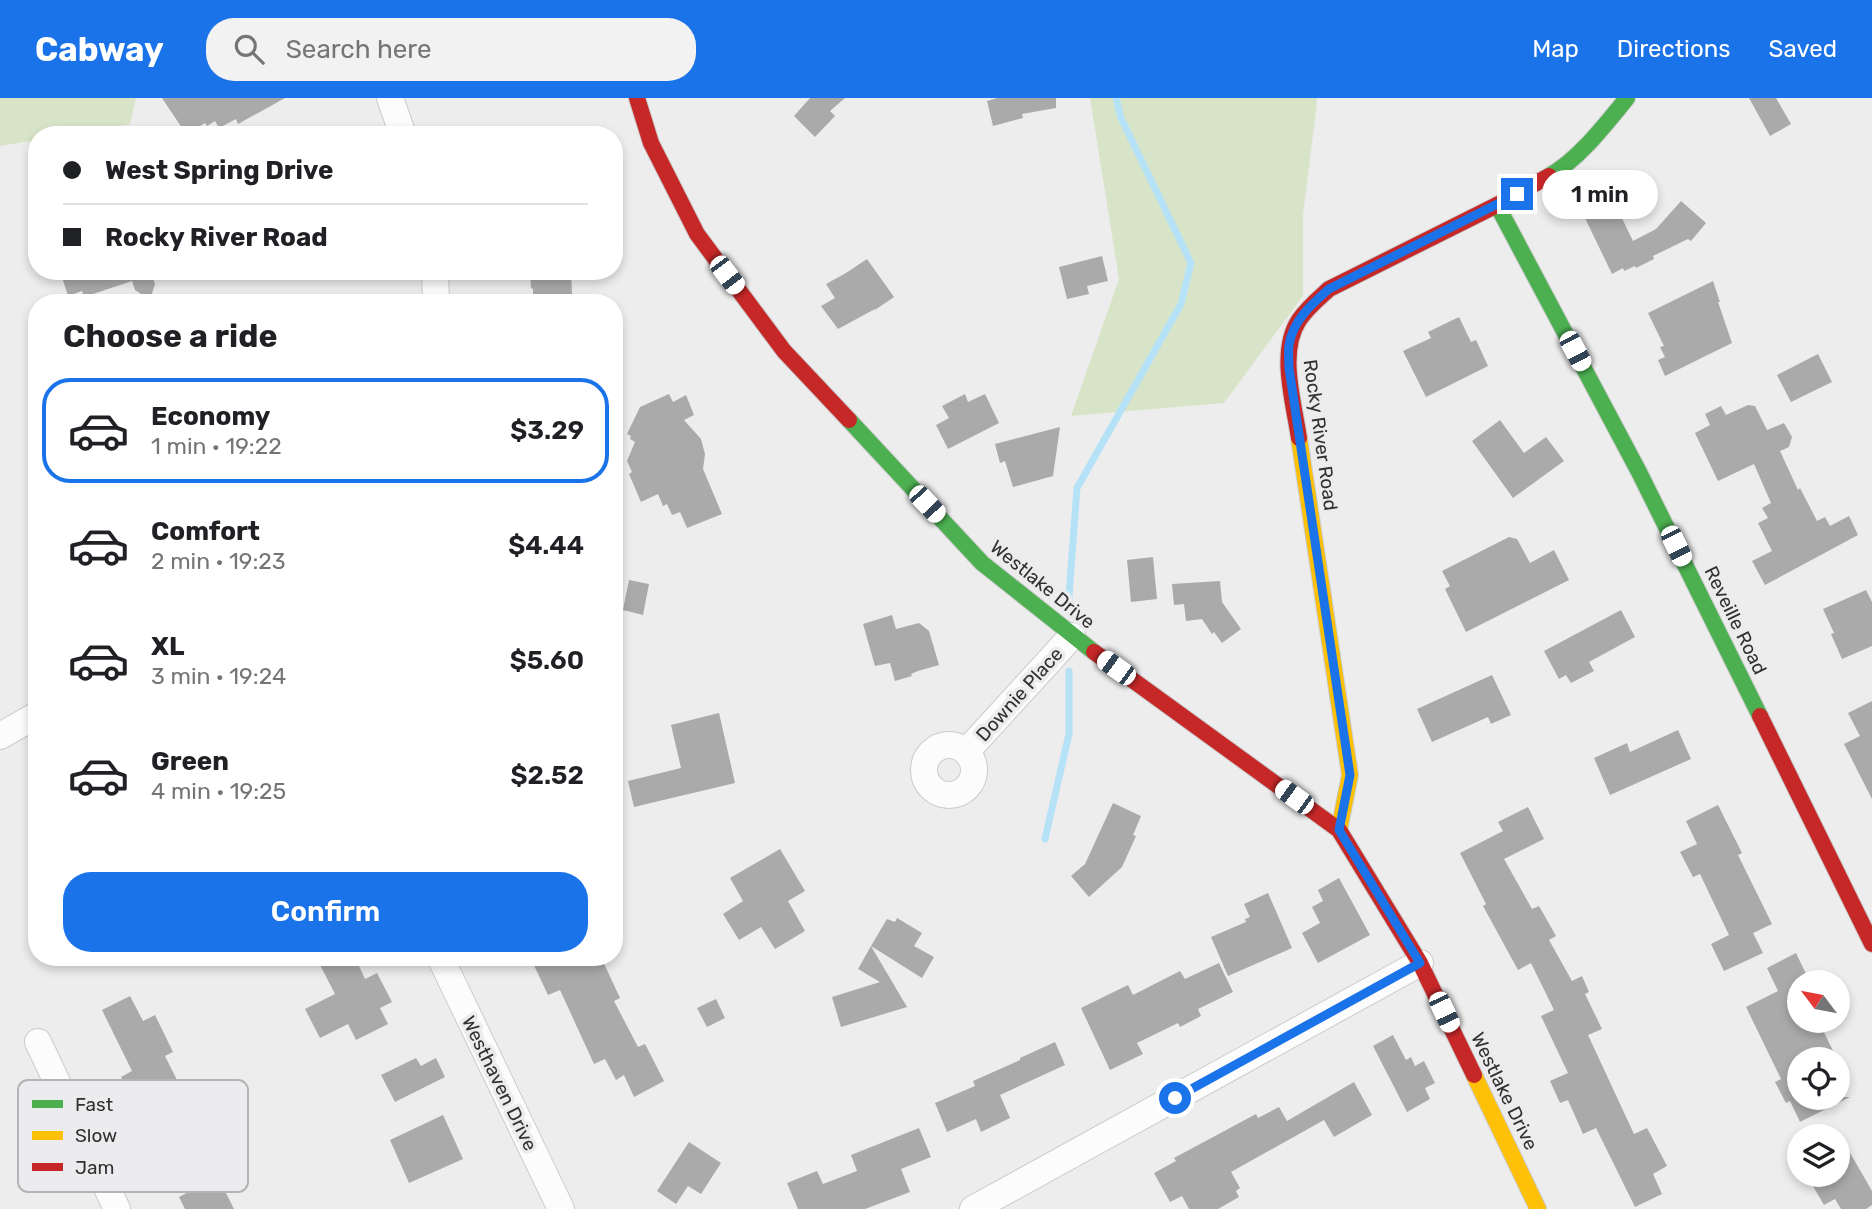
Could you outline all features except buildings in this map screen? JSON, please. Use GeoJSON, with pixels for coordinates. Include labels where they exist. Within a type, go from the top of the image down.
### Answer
{"type":"FeatureCollection","features":[{"type":"Feature","properties":{"kind":"street"},"geometry":{"type":"LineString","coordinates":[[390,98],[400,126]]}},
{"type":"Feature","properties":{"kind":"street","name":"Westlake Drive"},"geometry":{"type":"LineString","coordinates":[[637,98],[650,143],[697,234],[784,351],[982,563],[1072,636],[1339,830],[1420,963],[1538,1209]]}},
{"type":"Feature","properties":{"kind":"street","name":"Rocky River Road"},"geometry":{"type":"LineString","coordinates":[[1339,830],[1350,775],[1289,368],[1289,345],[1296,324],[1310,305],[1329,289],[1497,205],[1558,170],[1598,133],[1627,98]]}},
{"type":"Feature","properties":{"kind":"street","name":"Reveille Road"},"geometry":{"type":"LineString","coordinates":[[1497,205],[1639,472],[1872,944]]}},
{"type":"Feature","properties":{"kind":"street","name":"Downie Place"},"geometry":{"type":"LineString","coordinates":[[966,752],[1072,636]]}},
{"type":"Feature","properties":{"kind":"street"},"geometry":{"type":"LineString","coordinates":[[0,736],[28,720]]}},
{"type":"Feature","properties":{"kind":"street"},"geometry":{"type":"LineString","coordinates":[[973,1209],[1420,963]]}},
{"type":"Feature","properties":{"kind":"street","name":"Westhaven Drive"},"geometry":{"type":"LineString","coordinates":[[444,966],[561,1209]]}},
{"type":"Feature","properties":{"kind":"street"},"geometry":{"type":"LineString","coordinates":[[38,1042],[56,1080]]}},
{"type":"Feature","properties":{"kind":"street"},"geometry":{"type":"LineString","coordinates":[[109,1192],[117,1209]]}},
{"type":"Feature","properties":{"kind":"green space"},"geometry":{"type":"Polygon","coordinates":[[[0,98],[136,98],[130,124],[28,126],[28,141],[0,146],[0,98]]]}},
{"type":"Feature","properties":{"kind":"green space"},"geometry":{"type":"Polygon","coordinates":[[[1090,98],[1317,98],[1303,215],[1303,296],[1224,403],[1071,416],[1119,279],[1090,98]]]}},
{"type":"Feature","properties":{"kind":"waterway"},"geometry":{"type":"LineString","coordinates":[[1068,609],[1077,488],[1181,304],[1191,263],[1121,118],[1116,98]]}},
{"type":"Feature","properties":{"kind":"waterway"},"geometry":{"type":"LineString","coordinates":[[1045,839],[1069,734],[1069,671]]}},
{"type":"Feature","properties":{"kind":"traffic: fast"},"geometry":{"type":"LineString","coordinates":[[1549,176],[1581,151],[1627,98]]}},
{"type":"Feature","properties":{"kind":"traffic: fast"},"geometry":{"type":"LineString","coordinates":[[1497,205],[1639,472],[1760,716]]}},
{"type":"Feature","properties":{"kind":"traffic: fast"},"geometry":{"type":"LineString","coordinates":[[849,420],[982,563],[1094,652]]}},
{"type":"Feature","properties":{"kind":"traffic: slow"},"geometry":{"type":"LineString","coordinates":[[1299,438],[1350,775],[1339,830]]}},
{"type":"Feature","properties":{"kind":"traffic: slow"},"geometry":{"type":"LineString","coordinates":[[1474,1075],[1538,1209]]}},
{"type":"Feature","properties":{"kind":"traffic: jam"},"geometry":{"type":"LineString","coordinates":[[637,98],[651,143],[697,234],[784,351],[849,420]]}},
{"type":"Feature","properties":{"kind":"traffic: jam"},"geometry":{"type":"LineString","coordinates":[[1299,438],[1289,378],[1289,347],[1299,320],[1309,308],[1329,289],[1549,176]]}},
{"type":"Feature","properties":{"kind":"traffic: jam"},"geometry":{"type":"LineString","coordinates":[[1094,652],[1339,830],[1420,963],[1474,1075]]}},
{"type":"Feature","properties":{"kind":"traffic: jam"},"geometry":{"type":"LineString","coordinates":[[1760,716],[1872,944]]}},
{"type":"Feature","properties":{"kind":"route"},"geometry":{"type":"LineString","coordinates":[[1175,1098],[1420,963],[1339,830],[1350,775],[1289,368],[1289,345],[1296,324],[1310,305],[1329,289],[1517,194]]}}]}
